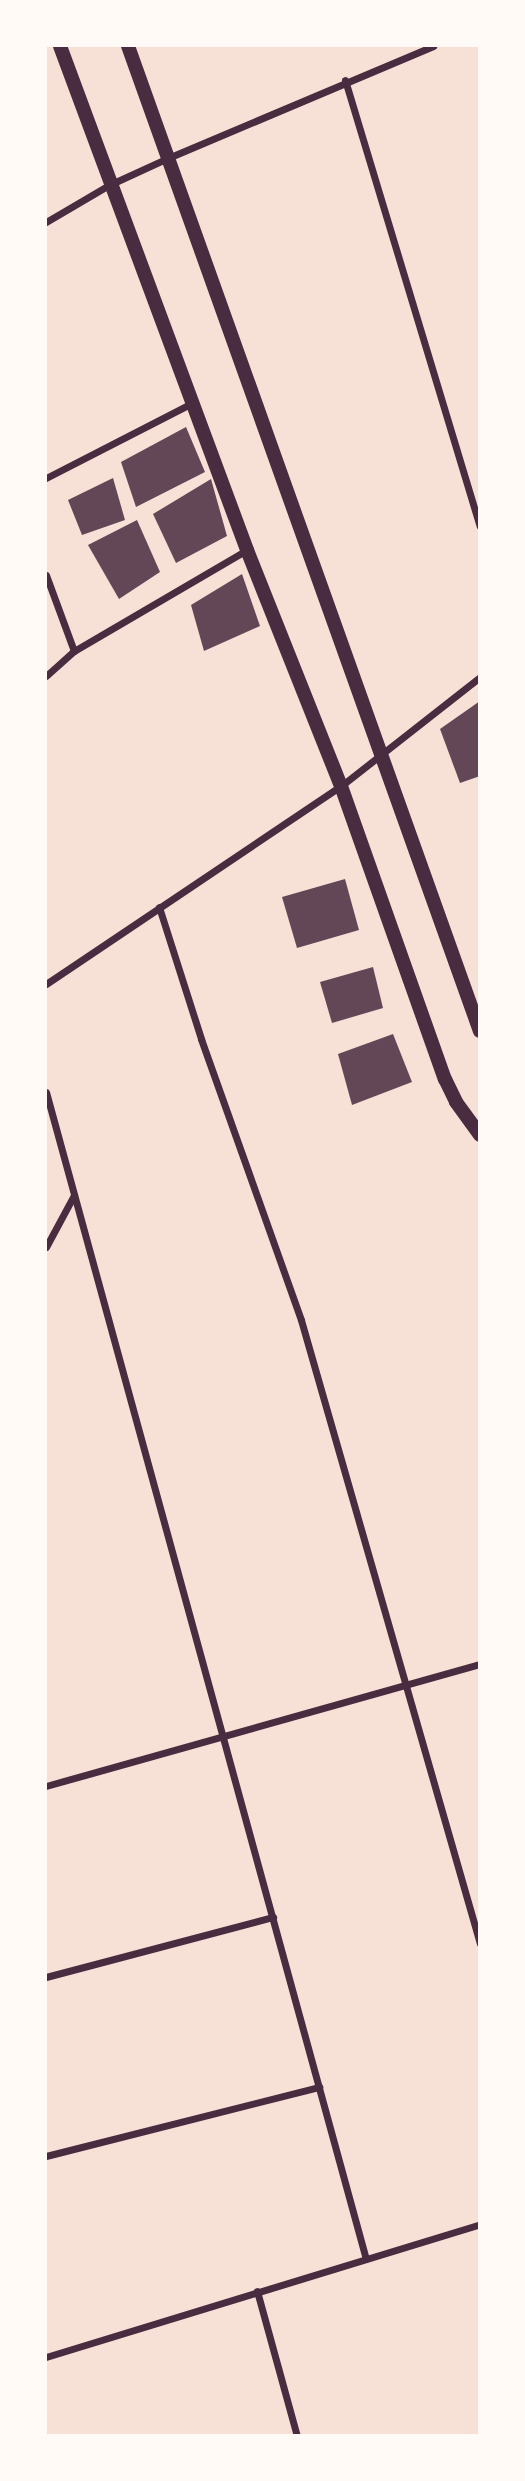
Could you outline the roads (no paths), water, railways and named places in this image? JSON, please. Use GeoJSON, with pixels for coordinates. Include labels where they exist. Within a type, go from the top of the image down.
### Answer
{"type":"FeatureCollection","features":[{"type":"Feature","properties":{"kind":"main road"},"geometry":{"type":"LineString","coordinates":[[60,46],[109,185],[247,550],[341,786],[445,1079],[456,1102],[480,1135]]}},
{"type":"Feature","properties":{"kind":"main road"},"geometry":{"type":"LineString","coordinates":[[128,46],[480,1031]]}},
{"type":"Feature","properties":{"kind":"street"},"geometry":{"type":"LineString","coordinates":[[46,222],[109,185],[168,158],[345,80],[433,46]]}},
{"type":"Feature","properties":{"kind":"street"},"geometry":{"type":"LineString","coordinates":[[345,80],[480,526]]}},
{"type":"Feature","properties":{"kind":"street"},"geometry":{"type":"LineString","coordinates":[[46,478],[192,403]]}},
{"type":"Feature","properties":{"kind":"street"},"geometry":{"type":"LineString","coordinates":[[46,676],[74,651],[247,550]]}},
{"type":"Feature","properties":{"kind":"street"},"geometry":{"type":"LineString","coordinates":[[46,575],[74,651]]}},
{"type":"Feature","properties":{"kind":"street"},"geometry":{"type":"LineString","coordinates":[[46,984],[341,786],[480,677]]}},
{"type":"Feature","properties":{"kind":"street"},"geometry":{"type":"LineString","coordinates":[[159,907],[201,1039],[301,1320],[480,1944]]}},
{"type":"Feature","properties":{"kind":"street"},"geometry":{"type":"LineString","coordinates":[[46,1092],[366,2259]]}},
{"type":"Feature","properties":{"kind":"street"},"geometry":{"type":"LineString","coordinates":[[46,1247],[74,1195]]}},
{"type":"Feature","properties":{"kind":"street"},"geometry":{"type":"LineString","coordinates":[[46,1786],[480,1664]]}},
{"type":"Feature","properties":{"kind":"street"},"geometry":{"type":"LineString","coordinates":[[46,1977],[273,1917]]}},
{"type":"Feature","properties":{"kind":"street"},"geometry":{"type":"LineString","coordinates":[[46,2156],[319,2087]]}},
{"type":"Feature","properties":{"kind":"street"},"geometry":{"type":"LineString","coordinates":[[46,2357],[480,2224]]}},
{"type":"Feature","properties":{"kind":"street"},"geometry":{"type":"LineString","coordinates":[[257,2291],[297,2435]]}}]}
